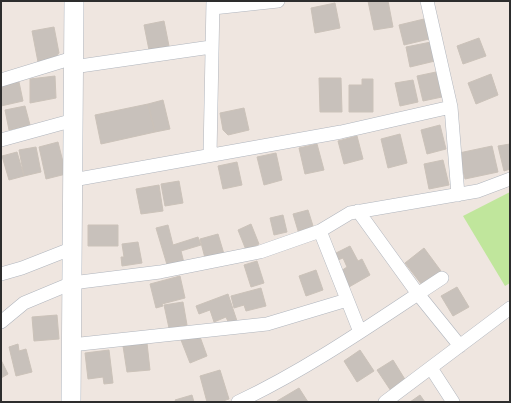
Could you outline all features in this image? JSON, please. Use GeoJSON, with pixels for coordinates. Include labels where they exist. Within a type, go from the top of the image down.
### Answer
{"type":"FeatureCollection","features":[{"type":"Feature","properties":{"kind":"street"},"geometry":{"type":"LineString","coordinates":[[71,402],[74,1]]}},
{"type":"Feature","properties":{"kind":"street"},"geometry":{"type":"LineString","coordinates":[[210,155],[213,5],[278,1]]}},
{"type":"Feature","properties":{"kind":"street"},"geometry":{"type":"LineString","coordinates":[[427,1],[451,107],[458,195]]}},
{"type":"Feature","properties":{"kind":"street"},"geometry":{"type":"LineString","coordinates":[[1,80],[73,63],[211,47]]}},
{"type":"Feature","properties":{"kind":"street"},"geometry":{"type":"LineString","coordinates":[[73,180],[341,132],[451,107]]}},
{"type":"Feature","properties":{"kind":"street"},"geometry":{"type":"LineString","coordinates":[[1,140],[74,120]]}},
{"type":"Feature","properties":{"kind":"street"},"geometry":{"type":"LineString","coordinates":[[1,322],[24,303],[72,283],[160,272],[260,252],[320,231],[350,213],[478,191],[510,179]]}},
{"type":"Feature","properties":{"kind":"street"},"geometry":{"type":"LineString","coordinates":[[358,211],[418,294],[460,346]]}},
{"type":"Feature","properties":{"kind":"street"},"geometry":{"type":"LineString","coordinates":[[320,231],[360,332]]}},
{"type":"Feature","properties":{"kind":"street"},"geometry":{"type":"LineString","coordinates":[[1,274],[22,268],[73,248]]}},
{"type":"Feature","properties":{"kind":"street"},"geometry":{"type":"LineString","coordinates":[[238,402],[268,387],[360,332],[442,278]]}},
{"type":"Feature","properties":{"kind":"street"},"geometry":{"type":"LineString","coordinates":[[71,345],[266,324],[347,300]]}},
{"type":"Feature","properties":{"kind":"street"},"geometry":{"type":"LineString","coordinates":[[385,402],[510,308]]}},
{"type":"Feature","properties":{"kind":"street"},"geometry":{"type":"LineString","coordinates":[[431,368],[453,402]]}},
{"type":"Feature","properties":{"kind":"green space"},"geometry":{"type":"Polygon","coordinates":[[[510,192],[510,283],[505,286],[463,216],[510,192]]]}},
{"type":"Feature","properties":{"kind":"building"},"geometry":{"type":"Polygon","coordinates":[[[368,1],[388,1],[393,27],[374,30],[368,1]]]}},
{"type":"Feature","properties":{"kind":"building"},"geometry":{"type":"Polygon","coordinates":[[[335,3],[340,28],[315,33],[311,8],[335,3]]]}},
{"type":"Feature","properties":{"kind":"building"},"geometry":{"type":"Polygon","coordinates":[[[424,19],[429,39],[404,45],[399,25],[424,19]]]}},
{"type":"Feature","properties":{"kind":"building"},"geometry":{"type":"Polygon","coordinates":[[[164,21],[170,51],[150,55],[144,25],[164,21]]]}},
{"type":"Feature","properties":{"kind":"building"},"geometry":{"type":"Polygon","coordinates":[[[54,27],[59,53],[55,58],[38,62],[32,31],[54,27]]]}},
{"type":"Feature","properties":{"kind":"building"},"geometry":{"type":"Polygon","coordinates":[[[479,38],[486,56],[463,64],[457,46],[479,38]]]}},
{"type":"Feature","properties":{"kind":"building"},"geometry":{"type":"Polygon","coordinates":[[[431,42],[435,61],[410,67],[406,47],[431,42]]]}},
{"type":"Feature","properties":{"kind":"building"},"geometry":{"type":"Polygon","coordinates":[[[436,72],[442,97],[423,101],[417,76],[436,72]]]}},
{"type":"Feature","properties":{"kind":"building"},"geometry":{"type":"Polygon","coordinates":[[[491,74],[498,95],[476,104],[468,83],[491,74]]]}},
{"type":"Feature","properties":{"kind":"building"},"geometry":{"type":"Polygon","coordinates":[[[55,76],[56,98],[30,103],[30,79],[55,76]]]}},
{"type":"Feature","properties":{"kind":"building"},"geometry":{"type":"Polygon","coordinates":[[[319,78],[341,78],[342,112],[320,112],[319,78]]]}},
{"type":"Feature","properties":{"kind":"building"},"geometry":{"type":"Polygon","coordinates":[[[362,79],[373,79],[373,112],[349,112],[349,85],[362,85],[362,79]]]}},
{"type":"Feature","properties":{"kind":"building"},"geometry":{"type":"Polygon","coordinates":[[[413,80],[418,102],[400,106],[395,83],[413,80]]]}},
{"type":"Feature","properties":{"kind":"building"},"geometry":{"type":"Polygon","coordinates":[[[19,82],[23,101],[1,106],[1,86],[19,82]]]}},
{"type":"Feature","properties":{"kind":"building"},"geometry":{"type":"Polygon","coordinates":[[[163,100],[170,129],[155,132],[148,104],[163,100]]]}},
{"type":"Feature","properties":{"kind":"building"},"geometry":{"type":"Polygon","coordinates":[[[148,104],[155,132],[101,144],[95,115],[148,104]]]}},
{"type":"Feature","properties":{"kind":"building"},"geometry":{"type":"Polygon","coordinates":[[[25,106],[30,125],[9,130],[5,110],[25,106]]]}},
{"type":"Feature","properties":{"kind":"building"},"geometry":{"type":"Polygon","coordinates":[[[244,108],[249,130],[228,135],[223,130],[220,113],[244,108]]]}},
{"type":"Feature","properties":{"kind":"building"},"geometry":{"type":"Polygon","coordinates":[[[440,125],[446,149],[427,154],[421,130],[440,125]]]}},
{"type":"Feature","properties":{"kind":"building"},"geometry":{"type":"Polygon","coordinates":[[[400,134],[407,163],[388,168],[381,139],[400,134]]]}},
{"type":"Feature","properties":{"kind":"building"},"geometry":{"type":"Polygon","coordinates":[[[357,136],[363,159],[344,164],[338,141],[357,136]]]}},
{"type":"Feature","properties":{"kind":"building"},"geometry":{"type":"Polygon","coordinates":[[[58,142],[66,174],[46,179],[39,147],[58,142]]]}},
{"type":"Feature","properties":{"kind":"building"},"geometry":{"type":"Polygon","coordinates":[[[317,144],[324,170],[305,174],[299,148],[317,144]]]}},
{"type":"Feature","properties":{"kind":"building"},"geometry":{"type":"Polygon","coordinates":[[[510,144],[510,169],[504,171],[498,146],[510,144]]]}},
{"type":"Feature","properties":{"kind":"building"},"geometry":{"type":"Polygon","coordinates":[[[492,146],[498,172],[465,179],[459,153],[492,146]]]}},
{"type":"Feature","properties":{"kind":"building"},"geometry":{"type":"Polygon","coordinates":[[[36,147],[41,172],[24,176],[19,150],[36,147]]]}},
{"type":"Feature","properties":{"kind":"building"},"geometry":{"type":"Polygon","coordinates":[[[17,152],[24,176],[9,180],[2,156],[17,152]]]}},
{"type":"Feature","properties":{"kind":"building"},"geometry":{"type":"Polygon","coordinates":[[[276,153],[282,180],[264,185],[257,157],[276,153]]]}},
{"type":"Feature","properties":{"kind":"building"},"geometry":{"type":"Polygon","coordinates":[[[443,160],[449,185],[429,189],[424,164],[443,160]]]}},
{"type":"Feature","properties":{"kind":"building"},"geometry":{"type":"Polygon","coordinates":[[[237,162],[242,185],[223,189],[218,166],[237,162]]]}},
{"type":"Feature","properties":{"kind":"building"},"geometry":{"type":"Polygon","coordinates":[[[179,181],[183,203],[165,206],[161,184],[179,181]]]}},
{"type":"Feature","properties":{"kind":"building"},"geometry":{"type":"Polygon","coordinates":[[[159,185],[163,211],[141,214],[136,189],[159,185]]]}},
{"type":"Feature","properties":{"kind":"building"},"geometry":{"type":"Polygon","coordinates":[[[308,210],[314,229],[299,234],[293,214],[308,210]]]}},
{"type":"Feature","properties":{"kind":"building"},"geometry":{"type":"Polygon","coordinates":[[[283,215],[287,232],[274,235],[270,218],[283,215]]]}},
{"type":"Feature","properties":{"kind":"building"},"geometry":{"type":"Polygon","coordinates":[[[251,224],[259,244],[246,250],[238,230],[251,224]]]}},
{"type":"Feature","properties":{"kind":"building"},"geometry":{"type":"Polygon","coordinates":[[[88,225],[118,225],[118,246],[88,246],[88,225]]]}},
{"type":"Feature","properties":{"kind":"building"},"geometry":{"type":"Polygon","coordinates":[[[168,225],[173,245],[198,237],[201,245],[181,251],[184,263],[168,268],[156,228],[168,225]]]}},
{"type":"Feature","properties":{"kind":"building"},"geometry":{"type":"Polygon","coordinates":[[[218,234],[224,254],[205,258],[200,239],[218,234]]]}},
{"type":"Feature","properties":{"kind":"building"},"geometry":{"type":"Polygon","coordinates":[[[138,242],[142,263],[122,266],[121,257],[124,257],[122,244],[138,242]]]}},
{"type":"Feature","properties":{"kind":"building"},"geometry":{"type":"Polygon","coordinates":[[[350,246],[358,261],[362,259],[370,275],[349,287],[341,271],[347,267],[343,258],[338,260],[334,254],[350,246]]]}},
{"type":"Feature","properties":{"kind":"building"},"geometry":{"type":"Polygon","coordinates":[[[424,248],[441,271],[422,285],[405,263],[424,248]]]}},
{"type":"Feature","properties":{"kind":"building"},"geometry":{"type":"Polygon","coordinates":[[[257,261],[264,283],[251,287],[244,265],[257,261]]]}},
{"type":"Feature","properties":{"kind":"building"},"geometry":{"type":"Polygon","coordinates":[[[316,270],[323,290],[306,296],[299,276],[316,270]]]}},
{"type":"Feature","properties":{"kind":"building"},"geometry":{"type":"Polygon","coordinates":[[[180,276],[185,298],[162,304],[163,306],[156,308],[150,284],[180,276]]]}},
{"type":"Feature","properties":{"kind":"building"},"geometry":{"type":"Polygon","coordinates":[[[457,287],[469,307],[453,316],[441,296],[457,287]]]}},
{"type":"Feature","properties":{"kind":"building"},"geometry":{"type":"Polygon","coordinates":[[[261,288],[266,306],[246,311],[244,305],[234,308],[231,296],[261,288]]]}},
{"type":"Feature","properties":{"kind":"building"},"geometry":{"type":"Polygon","coordinates":[[[228,294],[237,321],[229,324],[226,317],[214,322],[210,310],[199,314],[196,306],[228,294]]]}},
{"type":"Feature","properties":{"kind":"building"},"geometry":{"type":"Polygon","coordinates":[[[183,302],[187,325],[169,328],[164,305],[183,302]]]}},
{"type":"Feature","properties":{"kind":"building"},"geometry":{"type":"Polygon","coordinates":[[[57,315],[59,339],[34,341],[32,317],[57,315]]]}},
{"type":"Feature","properties":{"kind":"building"},"geometry":{"type":"Polygon","coordinates":[[[199,334],[207,356],[190,363],[181,340],[199,334]]]}},
{"type":"Feature","properties":{"kind":"building"},"geometry":{"type":"Polygon","coordinates":[[[147,343],[150,370],[127,372],[123,346],[147,343]]]}},
{"type":"Feature","properties":{"kind":"building"},"geometry":{"type":"Polygon","coordinates":[[[18,344],[19,351],[26,349],[32,372],[16,376],[9,347],[18,344]]]}},
{"type":"Feature","properties":{"kind":"building"},"geometry":{"type":"Polygon","coordinates":[[[109,350],[113,383],[104,384],[103,377],[88,379],[85,353],[109,350]]]}},
{"type":"Feature","properties":{"kind":"building"},"geometry":{"type":"Polygon","coordinates":[[[360,350],[374,371],[357,382],[344,361],[360,350]]]}},
{"type":"Feature","properties":{"kind":"building"},"geometry":{"type":"Polygon","coordinates":[[[1,360],[8,374],[1,378],[1,360]]]}},
{"type":"Feature","properties":{"kind":"building"},"geometry":{"type":"Polygon","coordinates":[[[393,360],[406,381],[391,391],[377,370],[393,360]]]}},
{"type":"Feature","properties":{"kind":"building"},"geometry":{"type":"Polygon","coordinates":[[[220,370],[229,399],[220,402],[207,402],[200,376],[220,370]]]}},
{"type":"Feature","properties":{"kind":"building"},"geometry":{"type":"Polygon","coordinates":[[[299,388],[308,402],[277,401],[299,388]]]}},
{"type":"Feature","properties":{"kind":"building"},"geometry":{"type":"Polygon","coordinates":[[[192,395],[194,402],[176,402],[175,400],[192,395]]]}},
{"type":"Feature","properties":{"kind":"building"},"geometry":{"type":"Polygon","coordinates":[[[420,395],[425,402],[410,402],[420,395]]]}}]}
